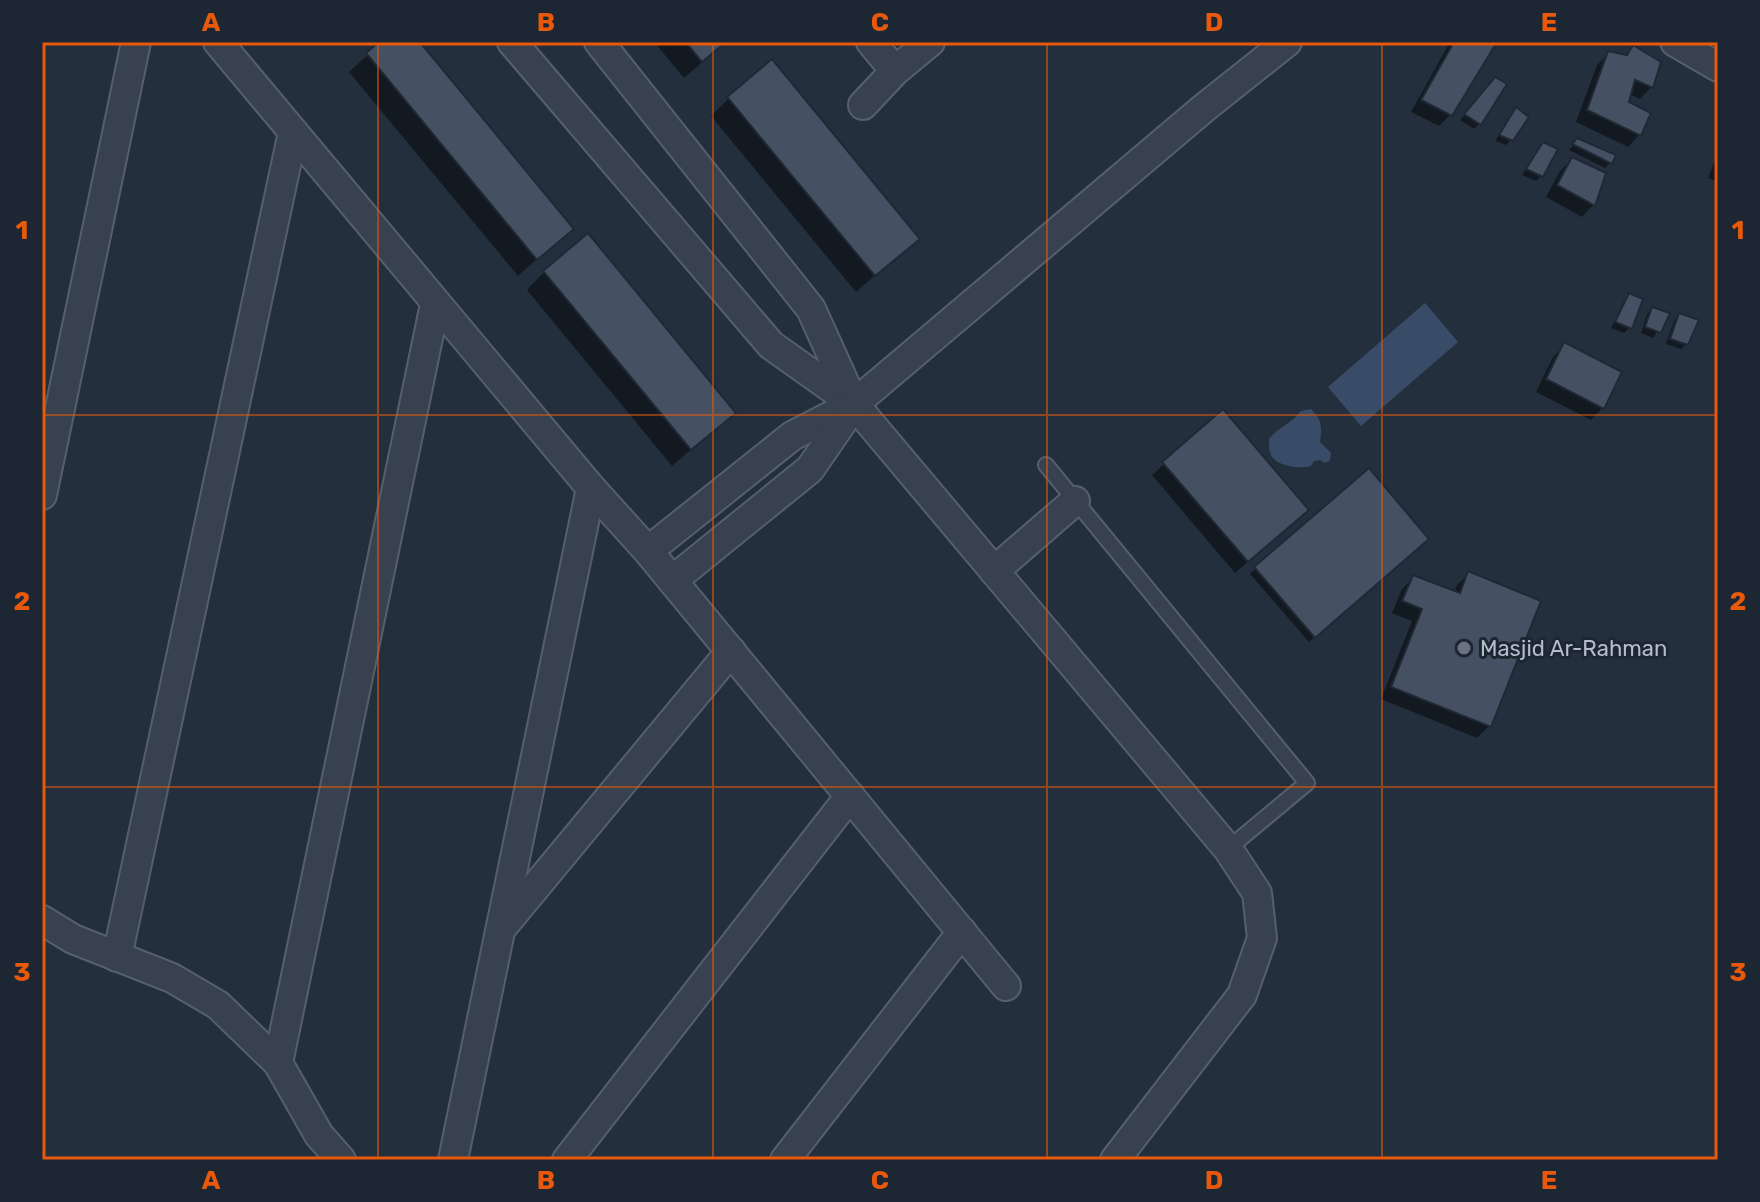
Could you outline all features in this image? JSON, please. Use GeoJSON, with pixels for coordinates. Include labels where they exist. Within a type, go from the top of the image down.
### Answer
{"type":"FeatureCollection","features":[{"type":"Feature","properties":{"kind":"street"},"geometry":{"type":"LineString","coordinates":[[42,495],[136,42]]}},
{"type":"Feature","properties":{"kind":"street"},"geometry":{"type":"LineString","coordinates":[[218,42],[435,304],[673,580],[1006,986]]}},
{"type":"Feature","properties":{"kind":"street"},"geometry":{"type":"LineString","coordinates":[[512,42],[771,345],[854,404],[1228,849],[1257,893],[1262,938],[1242,995],[1115,1160]]}},
{"type":"Feature","properties":{"kind":"street"},"geometry":{"type":"LineString","coordinates":[[599,42],[811,309],[854,404]]}},
{"type":"Feature","properties":{"kind":"street"},"geometry":{"type":"LineString","coordinates":[[871,42],[895,71]]}},
{"type":"Feature","properties":{"kind":"street"},"geometry":{"type":"LineString","coordinates":[[863,105],[895,71],[930,42]]}},
{"type":"Feature","properties":{"kind":"street"},"geometry":{"type":"LineString","coordinates":[[648,551],[792,436],[854,404],[1204,108],[1287,42]]}},
{"type":"Feature","properties":{"kind":"street"},"geometry":{"type":"LineString","coordinates":[[1675,42],[1718,67]]}},
{"type":"Feature","properties":{"kind":"street"},"geometry":{"type":"LineString","coordinates":[[117,957],[293,132]]}},
{"type":"Feature","properties":{"kind":"street"},"geometry":{"type":"LineString","coordinates":[[278,1063],[435,304]]}},
{"type":"Feature","properties":{"kind":"street"},"geometry":{"type":"LineString","coordinates":[[673,580],[810,469],[854,404]]}},
{"type":"Feature","properties":{"kind":"street"},"geometry":{"type":"LineString","coordinates":[[453,1160],[591,488]]}},
{"type":"Feature","properties":{"kind":"street"},"geometry":{"type":"LineString","coordinates":[[994,571],[1075,501]]}},
{"type":"Feature","properties":{"kind":"street"},"geometry":{"type":"LineString","coordinates":[[501,928],[731,651]]}},
{"type":"Feature","properties":{"kind":"street"},"geometry":{"type":"LineString","coordinates":[[567,1160],[850,796]]}},
{"type":"Feature","properties":{"kind":"street"},"geometry":{"type":"LineString","coordinates":[[42,920],[73,939],[172,978],[218,1005],[278,1063],[319,1135],[341,1160]]}},
{"type":"Feature","properties":{"kind":"street"},"geometry":{"type":"LineString","coordinates":[[785,1160],[962,932]]}},
{"type":"Feature","properties":{"kind":"lane"},"geometry":{"type":"LineString","coordinates":[[1046,465],[1307,783],[1228,849]]}},
{"type":"Feature","properties":{"kind":"water"},"geometry":{"type":"Polygon","coordinates":[[[1425,303],[1458,342],[1361,426],[1328,387],[1425,303]]]}},
{"type":"Feature","properties":{"kind":"water"},"geometry":{"type":"Polygon","coordinates":[[[1311,409],[1319,420],[1320,442],[1331,453],[1330,460],[1325,463],[1314,461],[1311,466],[1302,467],[1277,461],[1271,454],[1269,439],[1301,411],[1311,409]]]}},
{"type":"Feature","properties":{"kind":"building"},"geometry":{"type":"Polygon","coordinates":[[[379,42],[420,42],[574,229],[537,260],[366,53],[379,42]]]}},
{"type":"Feature","properties":{"kind":"building"},"geometry":{"type":"Polygon","coordinates":[[[686,42],[726,42],[702,62],[686,42]]]}},
{"type":"Feature","properties":{"kind":"building"},"geometry":{"type":"Polygon","coordinates":[[[1454,42],[1497,42],[1452,116],[1421,100],[1454,42]]]}},
{"type":"Feature","properties":{"kind":"building"},"geometry":{"type":"Polygon","coordinates":[[[1633,45],[1661,62],[1653,88],[1635,80],[1629,102],[1651,113],[1641,136],[1587,110],[1608,51],[1627,55],[1633,45]]]}},
{"type":"Feature","properties":{"kind":"building"},"geometry":{"type":"Polygon","coordinates":[[[772,59],[920,239],[875,276],[727,97],[772,59]]]}},
{"type":"Feature","properties":{"kind":"building"},"geometry":{"type":"Polygon","coordinates":[[[1495,77],[1507,84],[1481,125],[1464,114],[1495,77]]]}},
{"type":"Feature","properties":{"kind":"building"},"geometry":{"type":"Polygon","coordinates":[[[1516,107],[1529,117],[1513,141],[1499,135],[1516,107]]]}},
{"type":"Feature","properties":{"kind":"building"},"geometry":{"type":"Polygon","coordinates":[[[1577,138],[1616,155],[1612,164],[1572,144],[1577,138]]]}},
{"type":"Feature","properties":{"kind":"building"},"geometry":{"type":"Polygon","coordinates":[[[1543,142],[1558,149],[1543,177],[1526,169],[1543,142]]]}},
{"type":"Feature","properties":{"kind":"building"},"geometry":{"type":"Polygon","coordinates":[[[1572,157],[1606,173],[1595,206],[1557,185],[1572,157]]]}},
{"type":"Feature","properties":{"kind":"building"},"geometry":{"type":"Polygon","coordinates":[[[588,233],[736,413],[691,450],[543,271],[588,233]]]}},
{"type":"Feature","properties":{"kind":"building"},"geometry":{"type":"Polygon","coordinates":[[[1629,293],[1643,299],[1632,329],[1615,322],[1629,293]]]}},
{"type":"Feature","properties":{"kind":"building"},"geometry":{"type":"Polygon","coordinates":[[[1652,307],[1670,313],[1661,333],[1645,327],[1652,307]]]}},
{"type":"Feature","properties":{"kind":"building"},"geometry":{"type":"Polygon","coordinates":[[[1679,313],[1699,320],[1688,345],[1670,339],[1679,313]]]}},
{"type":"Feature","properties":{"kind":"building"},"geometry":{"type":"Polygon","coordinates":[[[1564,342],[1622,372],[1604,409],[1546,379],[1564,342]]]}},
{"type":"Feature","properties":{"kind":"building"},"geometry":{"type":"Polygon","coordinates":[[[1223,409],[1309,510],[1248,562],[1162,462],[1223,409]]]}},
{"type":"Feature","properties":{"kind":"building"},"geometry":{"type":"Polygon","coordinates":[[[1369,468],[1429,539],[1315,638],[1254,567],[1369,468]]]}},
{"type":"Feature","properties":{"kind":"building","name":"Masjid Ar-Rahman"},"geometry":{"type":"Polygon","coordinates":[[[1468,571],[1541,601],[1491,727],[1391,687],[1422,609],[1402,601],[1413,575],[1460,593],[1468,571]]]}},
{"type":"Feature","properties":{"kind":"place","name":"Masjid Ar-Rahman"},"geometry":{"type":"Point","coordinates":[1464,648]}}]}
